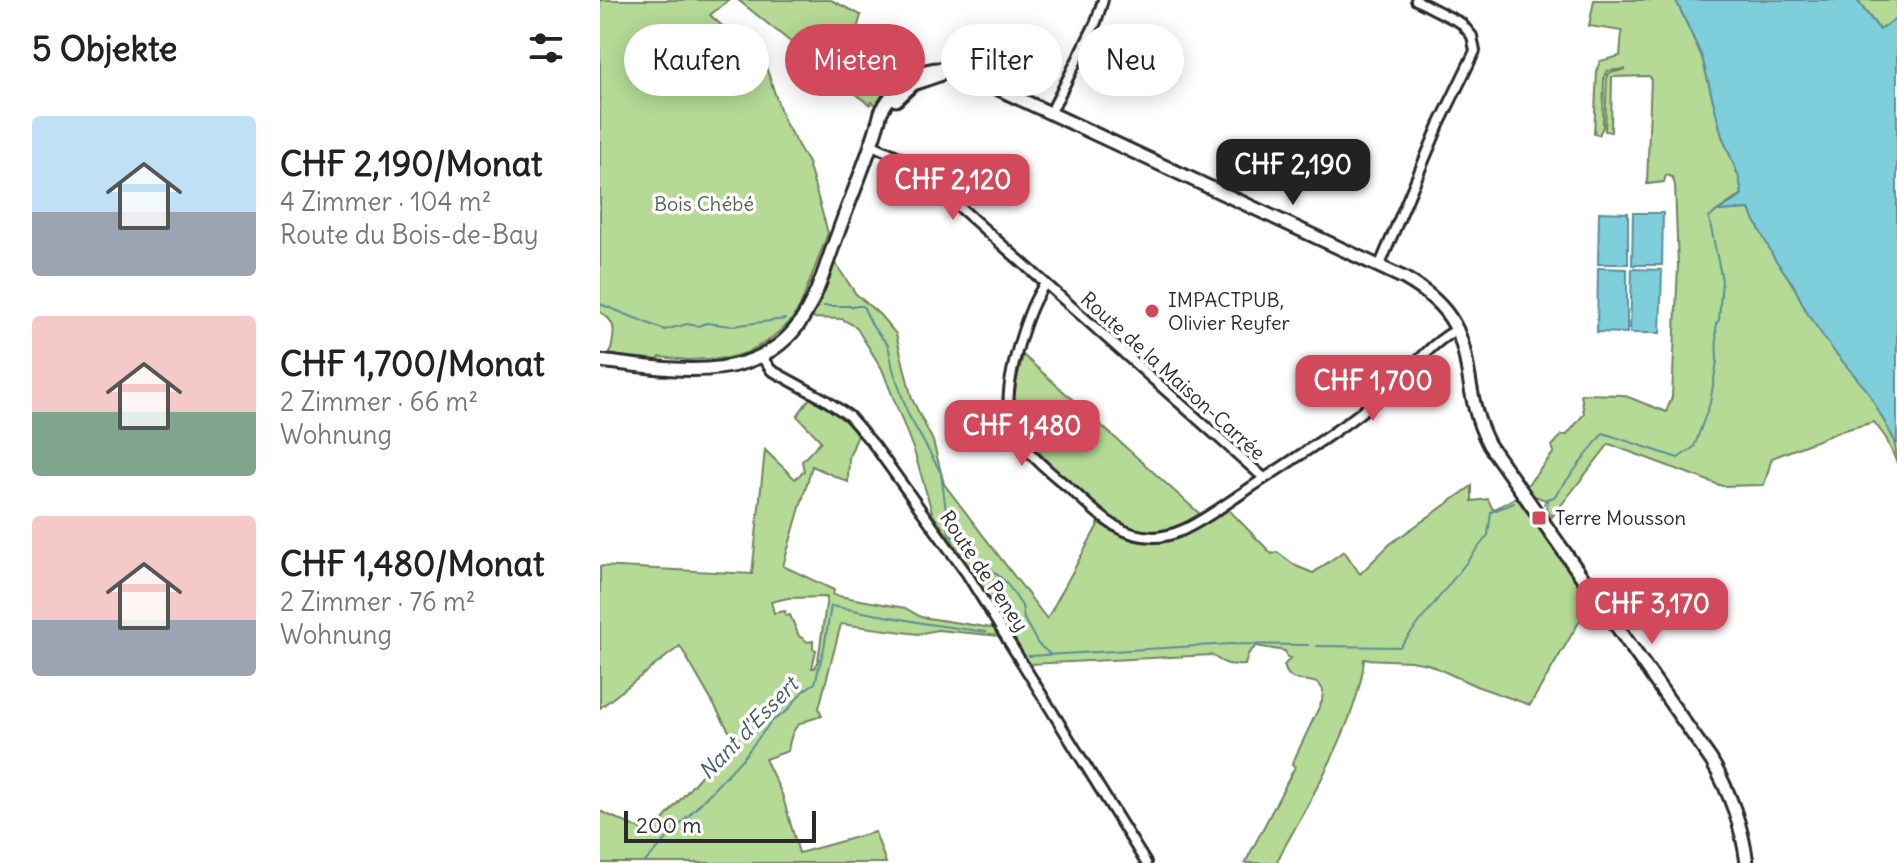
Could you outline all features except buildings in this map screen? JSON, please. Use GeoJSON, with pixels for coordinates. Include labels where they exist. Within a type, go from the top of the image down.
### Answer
{"type":"FeatureCollection","features":[{"type":"Feature","properties":{"kind":"main road"},"geometry":{"type":"LineString","coordinates":[[600,361],[710,370],[736,366],[761,356],[793,331],[809,306],[881,112],[894,91],[919,73],[948,69],[1051,112],[1379,267],[1429,294],[1444,308],[1458,329],[1475,409],[1489,445],[1711,760],[1737,815],[1747,863]]}},
{"type":"Feature","properties":{"kind":"street"},"geometry":{"type":"LineString","coordinates":[[1051,112],[1096,22],[1103,0]]}},
{"type":"Feature","properties":{"kind":"street"},"geometry":{"type":"LineString","coordinates":[[1379,267],[1439,125],[1475,51],[1472,36],[1465,26],[1416,0]]}},
{"type":"Feature","properties":{"kind":"street","name":"Route de la Maison-Carrée"},"geometry":{"type":"LineString","coordinates":[[870,144],[906,161],[1264,478],[1374,403],[1442,339],[1458,329]]}},
{"type":"Feature","properties":{"kind":"street"},"geometry":{"type":"LineString","coordinates":[[1045,284],[1032,303],[1010,384],[1012,425],[1022,443],[1101,517],[1120,530],[1159,537],[1185,529],[1264,478]]}},
{"type":"Feature","properties":{"kind":"street","name":"Route de Peney"},"geometry":{"type":"LineString","coordinates":[[761,356],[771,370],[849,416],[874,445],[981,596],[1146,863]]}},
{"type":"Feature","properties":{"kind":"green space","name":"Bois Chébé"},"geometry":{"type":"Polygon","coordinates":[[[600,0],[729,0],[710,15],[720,24],[624,24],[624,96],[769,96],[769,76],[784,121],[808,163],[828,233],[800,307],[789,323],[768,341],[746,353],[727,358],[688,360],[610,355],[613,326],[600,312],[600,0]]]}},
{"type":"Feature","properties":{"kind":"green space"},"geometry":{"type":"Polygon","coordinates":[[[738,0],[831,0],[861,15],[858,24],[785,24],[785,37],[738,0]]]}},
{"type":"Feature","properties":{"kind":"green space"},"geometry":{"type":"Polygon","coordinates":[[[1594,0],[1676,0],[1702,57],[1722,136],[1739,177],[1742,194],[1717,211],[1749,209],[1810,317],[1877,404],[1894,443],[1897,463],[1886,438],[1874,422],[1841,431],[1772,458],[1764,485],[1722,486],[1609,444],[1551,518],[1546,508],[1548,501],[1535,496],[1534,499],[1525,488],[1554,452],[1552,446],[1562,435],[1567,435],[1584,414],[1581,394],[1623,395],[1666,412],[1672,397],[1678,266],[1675,185],[1672,177],[1666,175],[1664,182],[1647,184],[1649,76],[1612,77],[1611,132],[1605,131],[1607,74],[1626,69],[1607,71],[1604,77],[1603,127],[1599,135],[1594,134],[1597,70],[1600,61],[1620,56],[1622,31],[1589,26],[1594,0]]]}},
{"type":"Feature","properties":{"kind":"green space"},"geometry":{"type":"Polygon","coordinates":[[[1857,0],[1897,0],[1897,18],[1880,30],[1857,0]]]}},
{"type":"Feature","properties":{"kind":"green space"},"geometry":{"type":"Polygon","coordinates":[[[859,96],[882,96],[876,105],[872,102],[870,105],[859,96]]]}},
{"type":"Feature","properties":{"kind":"green space"},"geometry":{"type":"Polygon","coordinates":[[[835,263],[856,294],[896,334],[912,399],[933,441],[944,484],[1047,619],[1099,523],[1117,534],[1150,543],[1180,537],[1228,509],[1272,554],[1277,552],[1296,566],[1313,573],[1344,551],[1360,574],[1390,544],[1472,486],[1472,501],[1488,499],[1493,510],[1516,497],[1591,602],[1530,705],[1476,686],[1428,664],[1364,659],[1360,684],[1342,736],[1276,863],[1245,863],[1295,767],[1292,764],[1322,701],[1323,690],[1319,684],[1289,676],[1284,665],[1291,658],[1285,651],[1256,646],[1248,654],[1245,665],[1227,664],[1212,655],[1029,664],[933,515],[914,451],[882,369],[856,327],[842,319],[811,318],[835,263]]]}},
{"type":"Feature","properties":{"kind":"green space"},"geometry":{"type":"Polygon","coordinates":[[[1023,355],[1200,514],[1166,529],[1139,530],[1116,522],[1083,496],[1047,462],[1016,416],[1015,393],[1023,355]]]}},
{"type":"Feature","properties":{"kind":"green space"},"geometry":{"type":"Polygon","coordinates":[[[810,398],[840,416],[858,435],[849,457],[848,482],[812,466],[783,566],[834,590],[833,595],[905,608],[921,617],[998,629],[1001,636],[937,630],[918,634],[841,624],[819,708],[822,716],[797,726],[791,735],[788,751],[765,759],[782,794],[799,853],[875,832],[886,863],[600,863],[600,811],[651,834],[733,738],[680,646],[600,708],[600,566],[752,574],[765,450],[795,479],[804,471],[802,461],[821,441],[797,416],[810,398]],[[827,597],[788,598],[771,602],[774,613],[785,611],[786,616],[790,615],[799,636],[808,642],[813,641],[813,649],[816,650],[812,668],[818,661],[827,597]]]}},
{"type":"Feature","properties":{"kind":"water"},"geometry":{"type":"Polygon","coordinates":[[[1676,0],[1857,0],[1880,30],[1897,18],[1897,445],[1867,390],[1832,349],[1807,313],[1749,209],[1717,211],[1742,194],[1739,177],[1722,136],[1702,57],[1676,0]]]}},
{"type":"Feature","properties":{"kind":"water"},"geometry":{"type":"Polygon","coordinates":[[[1599,212],[1628,213],[1628,264],[1598,264],[1599,212]]]}},
{"type":"Feature","properties":{"kind":"water"},"geometry":{"type":"Polygon","coordinates":[[[1633,213],[1663,213],[1662,265],[1632,265],[1633,213]]]}},
{"type":"Feature","properties":{"kind":"water"},"geometry":{"type":"Polygon","coordinates":[[[1598,268],[1627,269],[1627,333],[1597,332],[1598,268]]]}},
{"type":"Feature","properties":{"kind":"water"},"geometry":{"type":"Polygon","coordinates":[[[1632,269],[1662,270],[1660,333],[1630,333],[1632,269]]]}},
{"type":"Feature","properties":{"kind":"waterway"},"geometry":{"type":"LineString","coordinates":[[1544,504],[1546,499],[1554,497],[1603,433],[1678,458],[1694,447],[1710,403],[1717,361],[1716,324],[1719,320],[1722,280],[1709,218],[1717,211]]}},
{"type":"Feature","properties":{"kind":"waterway"},"geometry":{"type":"LineString","coordinates":[[600,304],[665,330],[687,324],[732,326],[785,319]]}},
{"type":"Feature","properties":{"kind":"waterway"},"geometry":{"type":"LineString","coordinates":[[824,306],[863,306],[873,327],[888,345],[908,414],[941,473],[949,534],[1006,582],[1022,606],[1024,619],[1038,644],[1051,655]]}},
{"type":"Feature","properties":{"kind":"waterway"},"geometry":{"type":"LineString","coordinates":[[1317,646],[1400,647],[1488,535],[1491,512],[1514,503]]}},
{"type":"Feature","properties":{"kind":"waterway","name":"Nant d'Essert"},"geometry":{"type":"LineString","coordinates":[[644,863],[743,758],[771,722],[815,683],[831,606],[986,632]]}},
{"type":"Feature","properties":{"kind":"waterway"},"geometry":{"type":"LineString","coordinates":[[1029,656],[1231,644],[1308,645]]}},
{"type":"Feature","properties":{"kind":"place","name":"IMPACTPUB, Olivier Reyfer"},"geometry":{"type":"Point","coordinates":[1152,311]}},
{"type":"Feature","properties":{"kind":"place","name":"Terre Mousson"},"geometry":{"type":"Point","coordinates":[1539,518]}}]}
